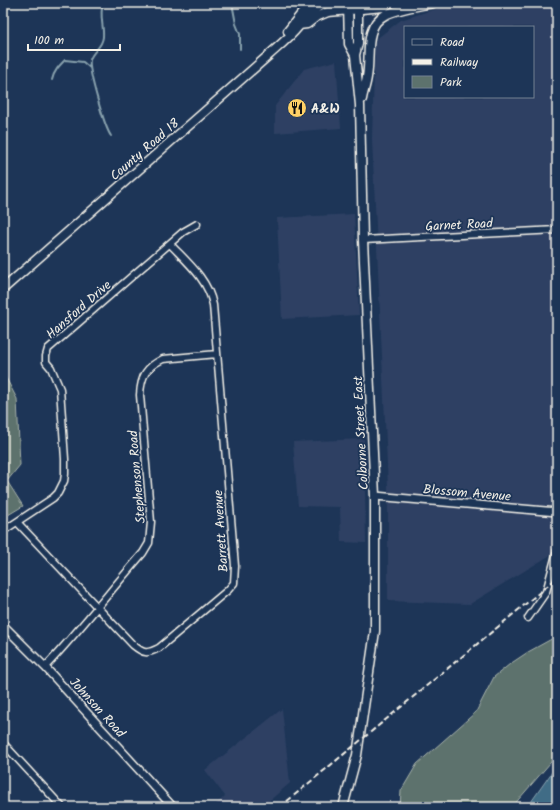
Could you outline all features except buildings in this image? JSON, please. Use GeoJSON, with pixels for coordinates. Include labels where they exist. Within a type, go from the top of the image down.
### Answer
{"type":"FeatureCollection","features":[{"type":"Feature","properties":{"kind":"main road"},"geometry":{"type":"LineString","coordinates":[[272,52],[310,3]]}},
{"type":"Feature","properties":{"kind":"main road","name":"County Road 18"},"geometry":{"type":"LineString","coordinates":[[3,289],[233,88],[299,26],[305,17],[312,11],[327,3]]}},
{"type":"Feature","properties":{"kind":"main road","name":"County Road 18"},"geometry":{"type":"LineString","coordinates":[[299,26],[307,24],[316,17],[328,12],[358,6],[384,7],[390,3]]}},
{"type":"Feature","properties":{"kind":"main road"},"geometry":{"type":"LineString","coordinates":[[360,105],[367,77],[370,34],[375,23],[390,13],[433,3]]}},
{"type":"Feature","properties":{"kind":"main road","name":"Colborne Street East"},"geometry":{"type":"LineString","coordinates":[[343,807],[358,756],[375,631],[374,496],[363,240],[360,105],[355,55],[358,43],[358,6]]}},
{"type":"Feature","properties":{"kind":"main road","name":"Colborne Street East"},"geometry":{"type":"LineString","coordinates":[[348,7],[349,44],[355,55]]}},
{"type":"Feature","properties":{"kind":"street","name":"Hansford Drive"},"geometry":{"type":"LineString","coordinates":[[3,531],[53,498],[61,488],[65,474],[60,388],[51,368],[46,362],[48,350],[183,232],[196,224]]}},
{"type":"Feature","properties":{"kind":"street","name":"Garnet Road"},"geometry":{"type":"LineString","coordinates":[[363,240],[557,230]]}},
{"type":"Feature","properties":{"kind":"street","name":"Barrett Avenue"},"geometry":{"type":"LineString","coordinates":[[17,522],[139,650],[150,652],[159,648],[212,604],[234,583],[235,566],[213,305],[208,289],[202,278],[170,244]]}},
{"type":"Feature","properties":{"kind":"street","name":"Stephenson Road"},"geometry":{"type":"LineString","coordinates":[[44,667],[73,638],[143,553],[149,543],[151,522],[140,394],[141,382],[145,372],[155,363],[163,359],[217,354]]}},
{"type":"Feature","properties":{"kind":"street","name":"Blossom Avenue"},"geometry":{"type":"LineString","coordinates":[[374,496],[557,512]]}},
{"type":"Feature","properties":{"kind":"street"},"geometry":{"type":"LineString","coordinates":[[528,618],[546,592],[557,551]]}},
{"type":"Feature","properties":{"kind":"street","name":"Johnson Road"},"geometry":{"type":"LineString","coordinates":[[5,630],[44,667],[173,807]]}},
{"type":"Feature","properties":{"kind":"street"},"geometry":{"type":"LineString","coordinates":[[3,744],[62,807]]}},
{"type":"Feature","properties":{"kind":"shaded area"},"geometry":{"type":"Polygon","coordinates":[[[470,3],[557,3],[557,551],[470,604],[388,601],[388,486],[372,139],[375,40],[401,20],[448,5],[470,3]]]}},
{"type":"Feature","properties":{"kind":"shaded area"},"geometry":{"type":"Polygon","coordinates":[[[336,61],[341,128],[275,133],[275,106],[304,69],[336,61]]]}},
{"type":"Feature","properties":{"kind":"shaded area"},"geometry":{"type":"Polygon","coordinates":[[[354,214],[359,315],[282,319],[277,218],[354,214]]]}},
{"type":"Feature","properties":{"kind":"shaded area"},"geometry":{"type":"Polygon","coordinates":[[[364,439],[366,543],[341,542],[340,507],[298,506],[293,442],[364,439]]]}},
{"type":"Feature","properties":{"kind":"shaded area"},"geometry":{"type":"Polygon","coordinates":[[[282,709],[290,783],[262,807],[213,807],[225,796],[205,770],[282,709]]]}},
{"type":"Feature","properties":{"kind":"shaded area"},"geometry":{"type":"Polygon","coordinates":[[[557,765],[557,807],[526,807],[531,802],[557,765]]]}},
{"type":"Feature","properties":{"kind":"green space"},"geometry":{"type":"Polygon","coordinates":[[[3,372],[17,399],[20,465],[7,481],[23,506],[3,518],[3,372]]]}},
{"type":"Feature","properties":{"kind":"green space"},"geometry":{"type":"Polygon","coordinates":[[[557,636],[557,755],[512,807],[400,807],[401,791],[417,764],[476,712],[494,677],[528,652],[557,636]]]}},
{"type":"Feature","properties":{"kind":"waterway"},"geometry":{"type":"LineString","coordinates":[[103,3],[101,12],[103,37],[99,47],[91,57],[90,66],[98,99],[111,136]]}},
{"type":"Feature","properties":{"kind":"waterway"},"geometry":{"type":"LineString","coordinates":[[232,3],[236,24],[240,34],[240,49]]}},
{"type":"Feature","properties":{"kind":"waterway"},"geometry":{"type":"LineString","coordinates":[[52,80],[55,71],[65,60],[83,62],[90,68]]}},
{"type":"Feature","properties":{"kind":"railway"},"geometry":{"type":"LineString","coordinates":[[280,807],[557,578]]}},
{"type":"Feature","properties":{"kind":"place","name":"A&W"},"geometry":{"type":"Point","coordinates":[297,108]}}]}
